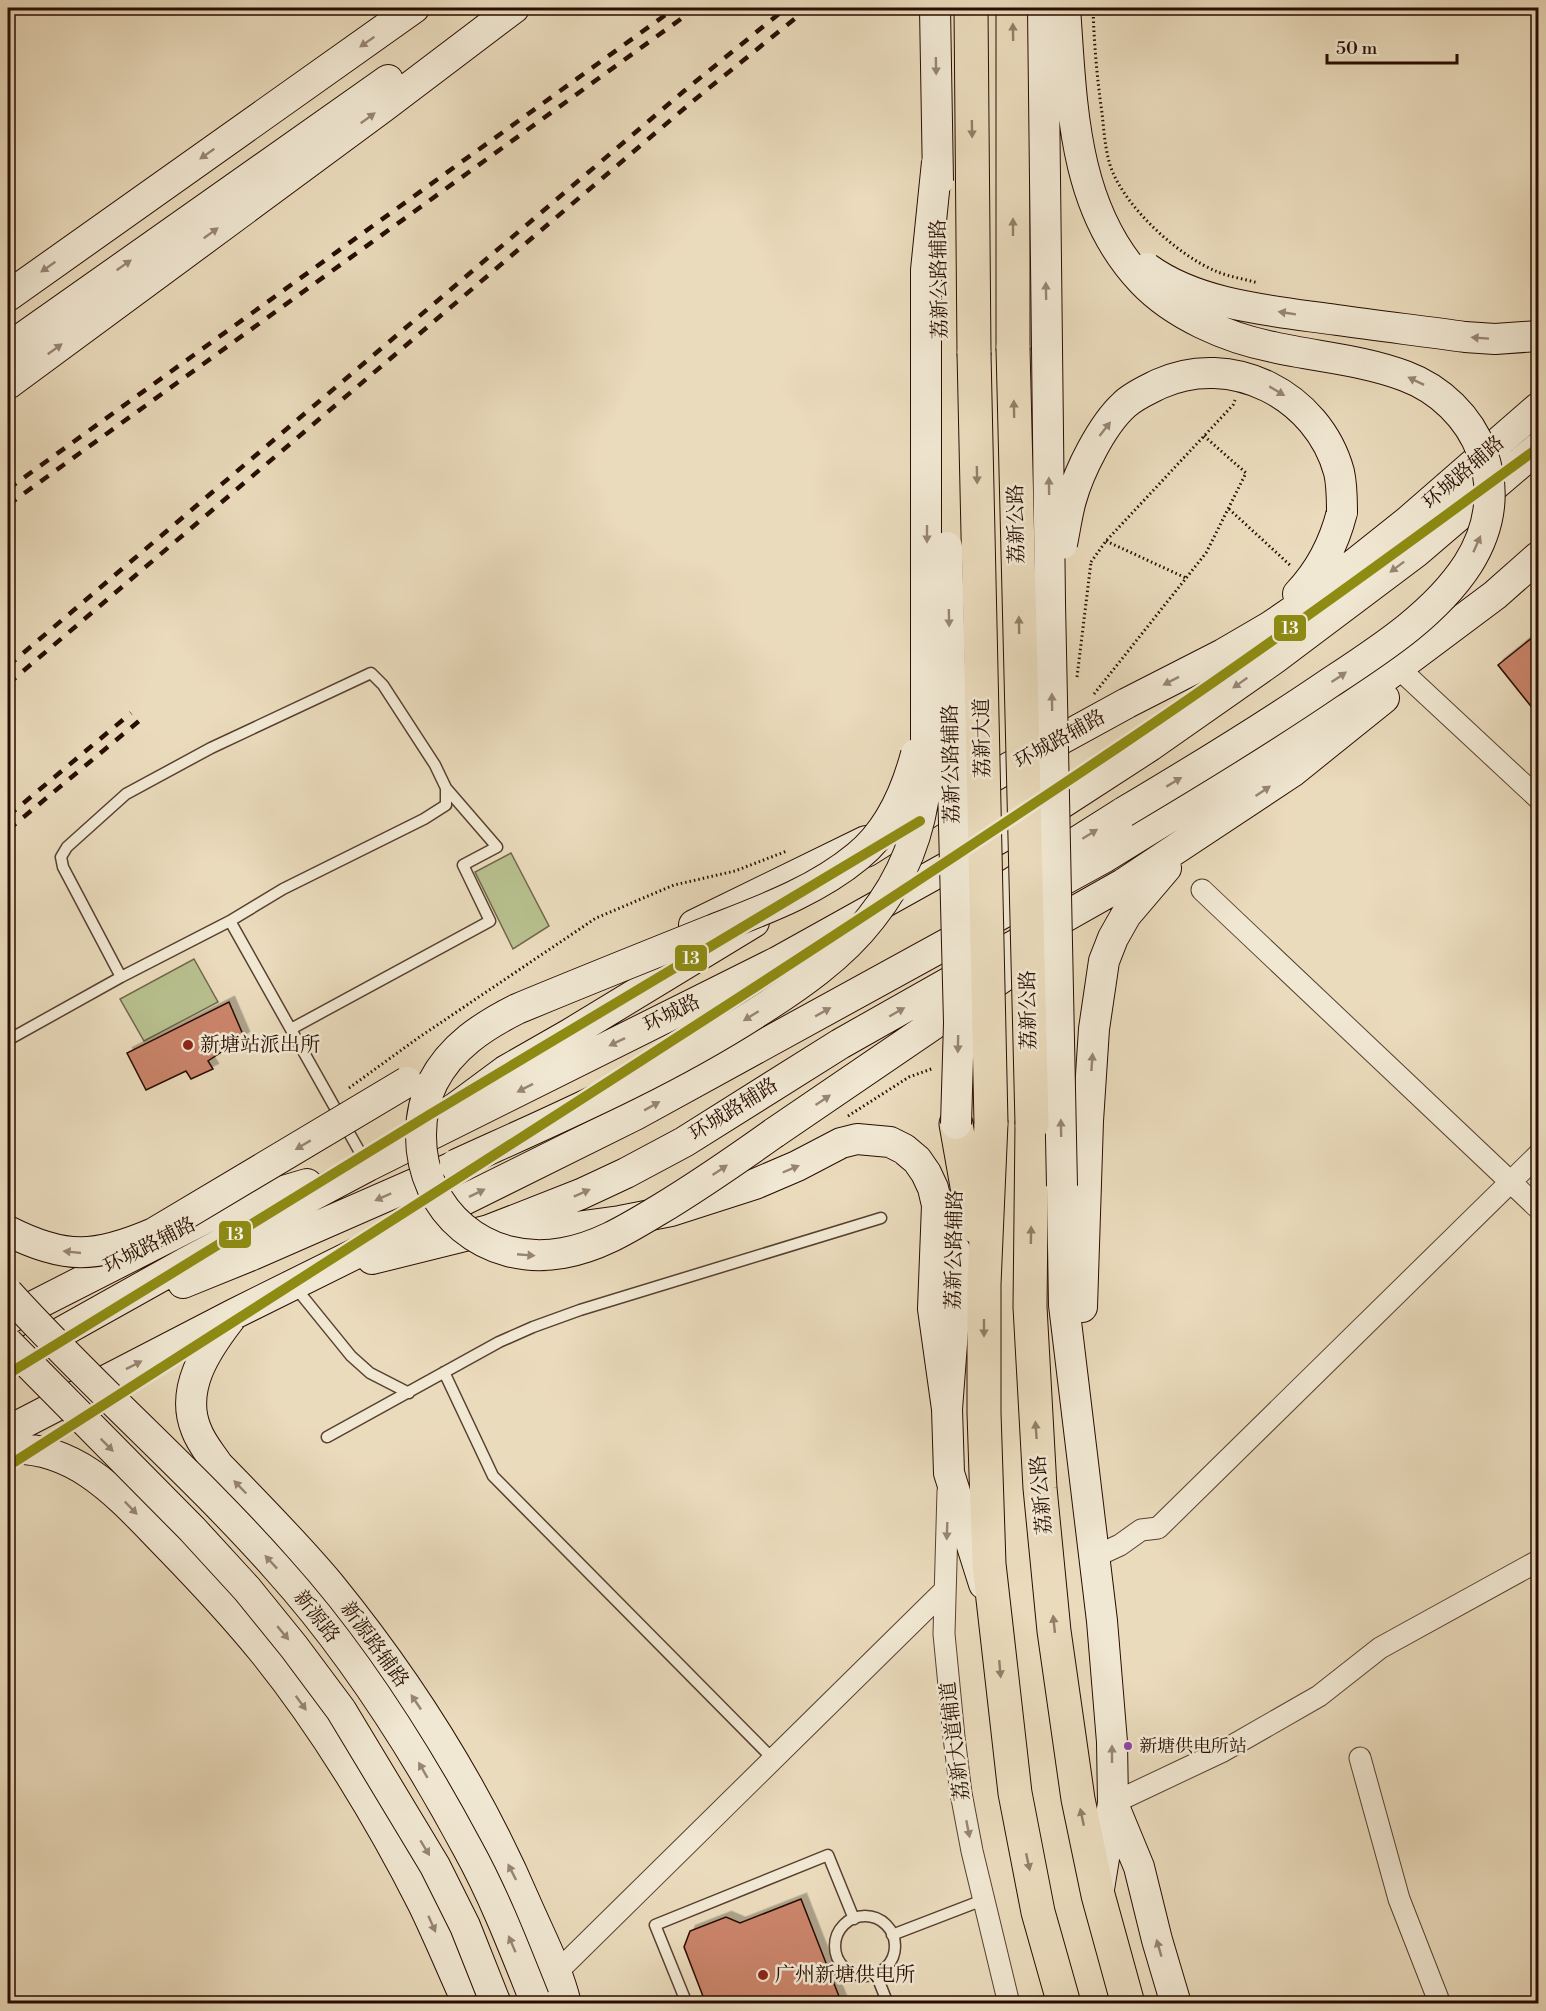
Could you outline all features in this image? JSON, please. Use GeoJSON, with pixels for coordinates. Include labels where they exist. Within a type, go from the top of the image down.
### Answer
{"type":"FeatureCollection","features":[{"type":"Feature","properties":{"kind":"main road"},"geometry":{"type":"LineString","coordinates":[[8,296],[414,8]]}},
{"type":"Feature","properties":{"kind":"main road"},"geometry":{"type":"LineString","coordinates":[[8,348],[349,105],[500,8]]}},
{"type":"Feature","properties":{"kind":"main road"},"geometry":{"type":"LineString","coordinates":[[8,384],[514,8]]}},
{"type":"Feature","properties":{"kind":"main road","name":"荔新公路辅路"},"geometry":{"type":"LineString","coordinates":[[935,8],[958,1023],[954,1317],[947,1409],[949,1473],[996,1622]]}},
{"type":"Feature","properties":{"kind":"main road","name":"荔新大道"},"geometry":{"type":"LineString","coordinates":[[971,8],[974,353],[991,1123],[984,1284]]}},
{"type":"Feature","properties":{"kind":"main road","name":"荔新公路"},"geometry":{"type":"LineString","coordinates":[[1013,8],[1013,348],[1032,1124],[1030,1307],[1040,1488],[1062,1689],[1078,1799],[1098,1895],[1128,2004]]}},
{"type":"Feature","properties":{"kind":"main road"},"geometry":{"type":"LineString","coordinates":[[1043,8],[1050,603],[1064,1305],[1094,1557],[1112,1742],[1113,1803],[1098,1895]]}},
{"type":"Feature","properties":{"kind":"main road"},"geometry":{"type":"LineString","coordinates":[[869,986],[976,905],[1222,754],[1371,656],[1432,606],[1468,563],[1480,539],[1490,508],[1491,488],[1480,446],[1459,412],[1430,388],[1388,370],[1250,341],[1203,323],[1174,307],[1144,284],[1129,266],[1104,226],[1092,198],[1077,145],[1065,8]]}},
{"type":"Feature","properties":{"kind":"main road"},"geometry":{"type":"LineString","coordinates":[[87,1317],[196,1278],[456,1165],[612,1094],[686,1055],[772,1002],[809,976],[853,939],[888,895],[908,856],[920,825],[926,780],[926,270],[937,162]]}},
{"type":"Feature","properties":{"kind":"main road"},"geometry":{"type":"LineString","coordinates":[[1104,226],[1137,261],[1157,275],[1222,300],[1291,314],[1465,337],[1495,339],[1539,336]]}},
{"type":"Feature","properties":{"kind":"main road"},"geometry":{"type":"LineString","coordinates":[[1050,603],[1071,498],[1096,440],[1124,405],[1171,379],[1212,372],[1250,378],[1273,388],[1294,402],[1309,417],[1332,454],[1339,472],[1342,512],[1335,537],[1323,562],[1310,581],[1268,621],[1223,654]]}},
{"type":"Feature","properties":{"kind":"main road","name":"环城路辅路"},"geometry":{"type":"LineString","coordinates":[[413,1145],[457,1105],[505,1071],[816,884],[939,806],[1271,626],[1309,600],[1407,522],[1539,408]]}},
{"type":"Feature","properties":{"kind":"main road","name":"环城路"},"geometry":{"type":"LineString","coordinates":[[8,1362],[195,1257],[368,1166],[777,962],[1059,805],[1150,746],[1274,659],[1415,553],[1539,448]]}},
{"type":"Feature","properties":{"kind":"main road"},"geometry":{"type":"LineString","coordinates":[[8,1431],[303,1279],[635,1115],[1105,857],[1291,742],[1380,681],[1495,595],[1539,557]]}},
{"type":"Feature","properties":{"kind":"main road","name":"环城路辅路"},"geometry":{"type":"LineString","coordinates":[[489,1230],[534,1214],[599,1185],[684,1142],[840,1044],[1123,884],[1292,772],[1363,717],[1495,595]]}},
{"type":"Feature","properties":{"kind":"main road"},"geometry":{"type":"LineString","coordinates":[[925,716],[911,772],[903,793],[880,834],[860,855],[834,873],[781,902],[543,998],[495,1020],[456,1050],[444,1064],[426,1099],[421,1124],[421,1145],[424,1164],[437,1199],[461,1227],[497,1248],[516,1254],[535,1256],[579,1250],[621,1233],[681,1196],[774,1133],[1176,857],[1215,824]]}},
{"type":"Feature","properties":{"kind":"main road"},"geometry":{"type":"LineString","coordinates":[[8,1231],[47,1248],[80,1254],[104,1251],[154,1233],[407,1082],[612,967],[939,806]]}},
{"type":"Feature","properties":{"kind":"main road"},"geometry":{"type":"LineString","coordinates":[[1078,1414],[1088,1121],[1094,1029],[1104,961],[1113,938],[1126,915],[1176,857]]}},
{"type":"Feature","properties":{"kind":"main road"},"geometry":{"type":"LineString","coordinates":[[956,1124],[984,1284],[986,1510],[989,1564],[1006,1729],[1023,1837],[1038,1912],[1064,2004]]}},
{"type":"Feature","properties":{"kind":"main road"},"geometry":{"type":"LineString","coordinates":[[303,1279],[489,1230],[576,1227],[671,1211],[755,1184],[842,1143],[857,1139],[890,1142],[904,1149],[917,1160],[933,1188],[937,1205],[933,1309],[947,1409]]}},
{"type":"Feature","properties":{"kind":"main road","name":"环城路辅路"},"geometry":{"type":"LineString","coordinates":[[8,1319],[208,1217],[239,1204],[368,1166]]}},
{"type":"Feature","properties":{"kind":"main road","name":"新源路"},"geometry":{"type":"LineString","coordinates":[[8,1293],[217,1504],[278,1569],[325,1627],[375,1696],[412,1753],[469,1850],[499,1913],[536,2001]]}},
{"type":"Feature","properties":{"kind":"main road","name":"新源路辅路"},"geometry":{"type":"LineString","coordinates":[[234,1314],[214,1339],[197,1372],[192,1390],[195,1428],[204,1446],[218,1465],[328,1584],[384,1655],[423,1712],[489,1826],[517,1882],[556,1972],[566,2004]]}},
{"type":"Feature","properties":{"kind":"main road","name":"新源路"},"geometry":{"type":"LineString","coordinates":[[8,1343],[192,1529],[247,1589],[341,1710],[435,1866],[465,1926],[496,2004]]}},
{"type":"Feature","properties":{"kind":"main road"},"geometry":{"type":"LineString","coordinates":[[8,1449],[41,1451],[64,1458],[93,1473],[119,1496],[207,1586],[263,1652],[314,1721],[373,1814],[423,1905],[468,2004]]}},
{"type":"Feature","properties":{"kind":"main road"},"geometry":{"type":"LineString","coordinates":[[1113,1803],[1139,1867],[1176,2004]]}},
{"type":"Feature","properties":{"kind":"street"},"geometry":{"type":"LineString","coordinates":[[1408,677],[1539,798]]}},
{"type":"Feature","properties":{"kind":"street"},"geometry":{"type":"LineString","coordinates":[[1202,890],[1539,1208]]}},
{"type":"Feature","properties":{"kind":"street"},"geometry":{"type":"LineString","coordinates":[[1094,1557],[1120,1545],[1141,1530],[1158,1528],[1539,1155]]}},
{"type":"Feature","properties":{"kind":"street","name":"荔新大道辅道"},"geometry":{"type":"LineString","coordinates":[[949,1473],[944,1634],[961,1793],[982,1900],[1009,2004]]}},
{"type":"Feature","properties":{"kind":"street"},"geometry":{"type":"LineString","coordinates":[[1113,1803],[1223,1751],[1319,1696],[1380,1648],[1539,1561]]}},
{"type":"Feature","properties":{"kind":"street"},"geometry":{"type":"LineString","coordinates":[[556,1972],[945,1590]]}},
{"type":"Feature","properties":{"kind":"street"},"geometry":{"type":"LineString","coordinates":[[1360,1758],[1399,1899],[1440,2004]]}},
{"type":"Feature","properties":{"kind":"lane"},"geometry":{"type":"LineString","coordinates":[[121,977],[63,867],[61,857],[67,847],[126,794],[211,748],[371,673],[382,685],[409,725],[447,788],[497,847],[463,865],[490,921],[291,1029]]}},
{"type":"Feature","properties":{"kind":"lane"},"geometry":{"type":"LineString","coordinates":[[8,1040],[121,977],[230,921],[283,889],[424,819],[446,805],[447,788]]}},
{"type":"Feature","properties":{"kind":"lane"},"geometry":{"type":"LineString","coordinates":[[230,921],[368,1166]]}},
{"type":"Feature","properties":{"kind":"lane"},"geometry":{"type":"LineString","coordinates":[[327,1437],[499,1342],[533,1327],[571,1313],[881,1218]]}},
{"type":"Feature","properties":{"kind":"lane"},"geometry":{"type":"LineString","coordinates":[[303,1279],[351,1356],[370,1373],[409,1393]]}},
{"type":"Feature","properties":{"kind":"lane"},"geometry":{"type":"LineString","coordinates":[[444,1372],[493,1476],[773,1759]]}},
{"type":"Feature","properties":{"kind":"lane"},"geometry":{"type":"LineString","coordinates":[[687,2004],[655,1925],[828,1855],[854,1919]]}},
{"type":"Feature","properties":{"kind":"lane"},"geometry":{"type":"LineString","coordinates":[[892,1935],[982,1900]]}},
{"type":"Feature","properties":{"kind":"lane"},"geometry":{"type":"LineString","coordinates":[[863,1917],[881,1921],[892,1935],[894,1944],[890,1962],[876,1974],[858,1975],[849,1972],[837,1957],[835,1948],[839,1930],[854,1919],[863,1917]]}},
{"type":"Feature","properties":{"kind":"lane"},"geometry":{"type":"LineString","coordinates":[[876,1974],[888,2004]]}},
{"type":"Feature","properties":{"kind":"path"},"geometry":{"type":"LineString","coordinates":[[1094,8],[1094,56],[1105,143],[1111,168],[1123,191],[1142,215],[1192,257],[1217,272],[1264,285]]}},
{"type":"Feature","properties":{"kind":"path"},"geometry":{"type":"LineString","coordinates":[[1091,562],[1106,541],[1233,405],[1237,395]]}},
{"type":"Feature","properties":{"kind":"path"},"geometry":{"type":"LineString","coordinates":[[1093,695],[1206,553],[1246,473],[1204,436]]}},
{"type":"Feature","properties":{"kind":"path"},"geometry":{"type":"LineString","coordinates":[[1229,508],[1295,569]]}},
{"type":"Feature","properties":{"kind":"path"},"geometry":{"type":"LineString","coordinates":[[1106,541],[1186,578]]}},
{"type":"Feature","properties":{"kind":"path"},"geometry":{"type":"LineString","coordinates":[[331,1100],[418,1038],[596,918],[674,885],[735,872],[795,848]]}},
{"type":"Feature","properties":{"kind":"path"},"geometry":{"type":"LineString","coordinates":[[840,1121],[909,1077],[942,1065]]}},
{"type":"Feature","properties":{"kind":"green space"},"geometry":{"type":"Polygon","coordinates":[[[511,853],[549,926],[513,949],[475,872],[511,853]]]}},
{"type":"Feature","properties":{"kind":"green space"},"geometry":{"type":"Polygon","coordinates":[[[194,959],[218,1002],[144,1041],[120,999],[194,959]]]}},
{"type":"Feature","properties":{"kind":"building"},"geometry":{"type":"Polygon","coordinates":[[[1538,633],[1538,715],[1498,665],[1538,633]]]}},
{"type":"Feature","properties":{"kind":"building","name":"新塘站派出所"},"geometry":{"type":"Polygon","coordinates":[[[229,1002],[244,1037],[208,1061],[213,1069],[191,1079],[186,1071],[146,1090],[127,1053],[229,1002]]]}},
{"type":"Feature","properties":{"kind":"building","name":"广州新塘供电所"},"geometry":{"type":"Polygon","coordinates":[[[801,1899],[842,2004],[706,2004],[684,1947],[690,1931],[726,1917],[740,1923],[801,1899]]]}},
{"type":"Feature","properties":{"kind":"railway"},"geometry":{"type":"LineString","coordinates":[[8,489],[675,8]]}},
{"type":"Feature","properties":{"kind":"railway"},"geometry":{"type":"LineString","coordinates":[[8,505],[696,8]]}},
{"type":"Feature","properties":{"kind":"railway"},"geometry":{"type":"LineString","coordinates":[[8,666],[684,91],[786,8]]}},
{"type":"Feature","properties":{"kind":"railway"},"geometry":{"type":"LineString","coordinates":[[8,684],[693,101],[808,8]]}},
{"type":"Feature","properties":{"kind":"railway"},"geometry":{"type":"LineString","coordinates":[[8,816],[131,713]]}},
{"type":"Feature","properties":{"kind":"railway"},"geometry":{"type":"LineString","coordinates":[[8,830],[139,721]]}},
{"type":"Feature","properties":{"kind":"transit line","name":"13"},"geometry":{"type":"LineString","coordinates":[[8,1466],[703,1021],[980,840],[1224,675],[1538,448]]}},
{"type":"Feature","properties":{"kind":"transit line","name":"13"},"geometry":{"type":"LineString","coordinates":[[8,1374],[429,1115],[920,821]]}},
{"type":"Feature","properties":{"kind":"place","name":"新塘站派出所"},"geometry":{"type":"Point","coordinates":[188,1045]}},
{"type":"Feature","properties":{"kind":"place","name":"新塘供电所站"},"geometry":{"type":"Point","coordinates":[1128,1746]}},
{"type":"Feature","properties":{"kind":"place","name":"广州新塘供电所"},"geometry":{"type":"Point","coordinates":[763,1975]}}]}
